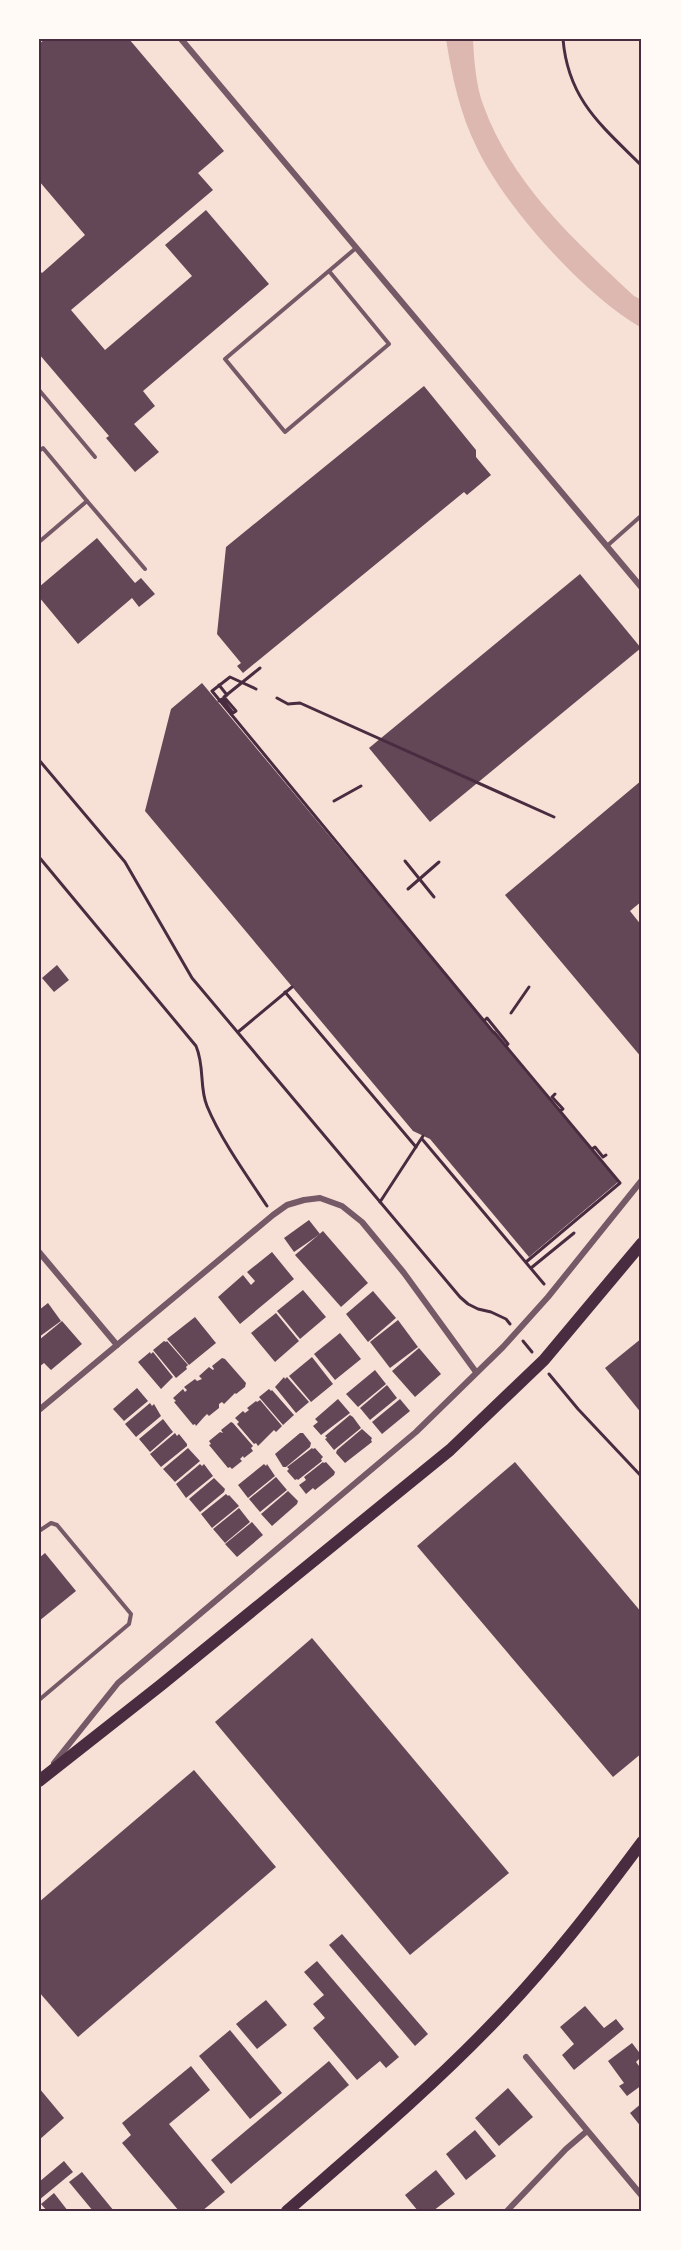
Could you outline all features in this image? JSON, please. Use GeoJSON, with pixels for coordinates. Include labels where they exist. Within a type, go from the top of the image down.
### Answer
{"type":"FeatureCollection","features":[{"type":"Feature","properties":{"kind":"main road"},"geometry":{"type":"LineString","coordinates":[[40,1780],[450,1450],[544,1360],[642,1243]]}},
{"type":"Feature","properties":{"kind":"main road"},"geometry":{"type":"LineString","coordinates":[[287,2211],[391,2120],[495,2022],[572,1936],[642,1842]]}},
{"type":"Feature","properties":{"kind":"street"},"geometry":{"type":"LineString","coordinates":[[181,39],[642,588]]}},
{"type":"Feature","properties":{"kind":"street"},"geometry":{"type":"LineString","coordinates":[[40,1780],[118,1683],[416,1432],[503,1347],[548,1297],[642,1180]]}},
{"type":"Feature","properties":{"kind":"street"},"geometry":{"type":"LineString","coordinates":[[39,1410],[273,1215],[287,1205],[320,1198],[342,1206],[362,1222],[404,1273],[476,1372]]}},
{"type":"Feature","properties":{"kind":"street"},"geometry":{"type":"LineString","coordinates":[[39,1252],[117,1345]]}},
{"type":"Feature","properties":{"kind":"street"},"geometry":{"type":"LineString","coordinates":[[526,2057],[642,2196]]}},
{"type":"Feature","properties":{"kind":"street"},"geometry":{"type":"LineString","coordinates":[[507,2211],[566,2149],[587,2131]]}},
{"type":"Feature","properties":{"kind":"lane"},"geometry":{"type":"LineString","coordinates":[[329,271],[389,344],[285,432],[225,359],[356,248]]}},
{"type":"Feature","properties":{"kind":"lane"},"geometry":{"type":"LineString","coordinates":[[39,390],[95,457]]}},
{"type":"Feature","properties":{"kind":"lane"},"geometry":{"type":"LineString","coordinates":[[39,452],[43,448],[145,569]]}},
{"type":"Feature","properties":{"kind":"lane"},"geometry":{"type":"LineString","coordinates":[[39,542],[87,501]]}},
{"type":"Feature","properties":{"kind":"lane"},"geometry":{"type":"LineString","coordinates":[[607,546],[642,515]]}},
{"type":"Feature","properties":{"kind":"lane"},"geometry":{"type":"LineString","coordinates":[[39,1531],[51,1523],[57,1525],[131,1614],[129,1624],[39,1700]]}},
{"type":"Feature","properties":{"kind":"path"},"geometry":{"type":"LineString","coordinates":[[563,39],[570,74],[577,94],[585,107],[605,131],[641,165]]}},
{"type":"Feature","properties":{"kind":"path"},"geometry":{"type":"LineString","coordinates":[[219,701],[222,699],[233,714],[236,711],[224,697],[260,668]]}},
{"type":"Feature","properties":{"kind":"path"},"geometry":{"type":"LineString","coordinates":[[256,689],[230,677],[212,691],[315,812],[620,1183],[526,1262]]}},
{"type":"Feature","properties":{"kind":"path"},"geometry":{"type":"LineString","coordinates":[[219,685],[227,695]]}},
{"type":"Feature","properties":{"kind":"path"},"geometry":{"type":"LineString","coordinates":[[277,698],[288,704],[300,703],[554,817]]}},
{"type":"Feature","properties":{"kind":"path"},"geometry":{"type":"LineString","coordinates":[[39,760],[125,862],[192,978],[468,1304],[506,1319],[510,1324]]}},
{"type":"Feature","properties":{"kind":"path"},"geometry":{"type":"LineString","coordinates":[[334,801],[361,786]]}},
{"type":"Feature","properties":{"kind":"path"},"geometry":{"type":"LineString","coordinates":[[39,857],[196,1046],[202,1060],[206,1104],[233,1154],[273,1215]]}},
{"type":"Feature","properties":{"kind":"path"},"geometry":{"type":"LineString","coordinates":[[405,861],[434,897]]}},
{"type":"Feature","properties":{"kind":"path"},"geometry":{"type":"LineString","coordinates":[[408,889],[439,862]]}},
{"type":"Feature","properties":{"kind":"path"},"geometry":{"type":"LineString","coordinates":[[238,1032],[292,987]]}},
{"type":"Feature","properties":{"kind":"path"},"geometry":{"type":"LineString","coordinates":[[511,1013],[529,987]]}},
{"type":"Feature","properties":{"kind":"path"},"geometry":{"type":"LineString","coordinates":[[285,992],[416,1147]]}},
{"type":"Feature","properties":{"kind":"path"},"geometry":{"type":"LineString","coordinates":[[555,1094],[552,1096],[563,1109],[560,1111]]}},
{"type":"Feature","properties":{"kind":"path"},"geometry":{"type":"LineString","coordinates":[[380,1202],[422,1137],[544,1284]]}},
{"type":"Feature","properties":{"kind":"path"},"geometry":{"type":"LineString","coordinates":[[592,1149],[595,1147],[603,1157],[606,1155]]}},
{"type":"Feature","properties":{"kind":"path"},"geometry":{"type":"LineString","coordinates":[[531,1269],[574,1233]]}},
{"type":"Feature","properties":{"kind":"path"},"geometry":{"type":"LineString","coordinates":[[523,1341],[536,1357]]}},
{"type":"Feature","properties":{"kind":"path"},"geometry":{"type":"LineString","coordinates":[[549,1373],[578,1409],[642,1477]]}},
{"type":"Feature","properties":{"kind":"shaded area"},"geometry":{"type":"Polygon","coordinates":[[[446,39],[473,39],[481,99],[496,135],[511,161],[528,186],[568,233],[634,296],[642,300],[642,328],[596,295],[572,273],[526,222],[507,197],[477,148],[466,122],[454,81],[446,39]]]}},
{"type":"Feature","properties":{"kind":"building"},"geometry":{"type":"Polygon","coordinates":[[[45,39],[129,39],[224,151],[198,173],[213,190],[71,310],[105,350],[192,276],[165,245],[206,210],[269,284],[143,391],[155,406],[134,424],[159,452],[135,472],[106,438],[109,436],[39,354],[39,270],[42,273],[85,235],[39,181],[39,44],[45,39]]]}},
{"type":"Feature","properties":{"kind":"building"},"geometry":{"type":"Polygon","coordinates":[[[424,386],[476,450],[476,457],[491,475],[467,495],[464,492],[243,673],[237,666],[241,663],[217,634],[226,547],[424,386]]]}},
{"type":"Feature","properties":{"kind":"building"},"geometry":{"type":"Polygon","coordinates":[[[97,538],[135,583],[141,578],[155,594],[139,607],[132,598],[78,644],[39,597],[39,587],[97,538]]]}},
{"type":"Feature","properties":{"kind":"building"},"geometry":{"type":"Polygon","coordinates":[[[580,574],[641,648],[430,822],[369,748],[580,574]]]}},
{"type":"Feature","properties":{"kind":"building"},"geometry":{"type":"Polygon","coordinates":[[[202,683],[618,1182],[529,1257],[430,1139],[413,1131],[145,811],[171,709],[202,683]]]}},
{"type":"Feature","properties":{"kind":"building"},"geometry":{"type":"Polygon","coordinates":[[[642,780],[642,901],[630,911],[642,926],[642,1058],[505,895],[642,780]]]}},
{"type":"Feature","properties":{"kind":"building"},"geometry":{"type":"Polygon","coordinates":[[[57,965],[69,980],[54,992],[42,978],[57,965]]]}},
{"type":"Feature","properties":{"kind":"building"},"geometry":{"type":"Polygon","coordinates":[[[309,1220],[320,1234],[294,1252],[284,1238],[309,1220]]]}},
{"type":"Feature","properties":{"kind":"building"},"geometry":{"type":"Polygon","coordinates":[[[323,1231],[368,1283],[341,1307],[295,1255],[323,1231]]]}},
{"type":"Feature","properties":{"kind":"building"},"geometry":{"type":"Polygon","coordinates":[[[272,1252],[294,1279],[240,1324],[218,1297],[243,1275],[251,1285],[255,1281],[247,1272],[272,1252]]]}},
{"type":"Feature","properties":{"kind":"building"},"geometry":{"type":"Polygon","coordinates":[[[303,1290],[326,1317],[300,1339],[277,1311],[303,1290]]]}},
{"type":"Feature","properties":{"kind":"building"},"geometry":{"type":"Polygon","coordinates":[[[373,1291],[396,1318],[368,1342],[346,1314],[373,1291]]]}},
{"type":"Feature","properties":{"kind":"building"},"geometry":{"type":"Polygon","coordinates":[[[48,1303],[61,1321],[39,1337],[39,1310],[48,1303]]]}},
{"type":"Feature","properties":{"kind":"building"},"geometry":{"type":"Polygon","coordinates":[[[276,1313],[299,1341],[275,1362],[251,1333],[276,1313]]]}},
{"type":"Feature","properties":{"kind":"building"},"geometry":{"type":"Polygon","coordinates":[[[195,1317],[216,1343],[189,1365],[167,1339],[195,1317]]]}},
{"type":"Feature","properties":{"kind":"building"},"geometry":{"type":"Polygon","coordinates":[[[398,1320],[418,1347],[390,1368],[370,1342],[398,1320]]]}},
{"type":"Feature","properties":{"kind":"building"},"geometry":{"type":"Polygon","coordinates":[[[62,1321],[82,1344],[51,1370],[44,1363],[39,1367],[39,1340],[62,1321]]]}},
{"type":"Feature","properties":{"kind":"building"},"geometry":{"type":"Polygon","coordinates":[[[340,1333],[361,1359],[335,1380],[314,1354],[340,1333]]]}},
{"type":"Feature","properties":{"kind":"building"},"geometry":{"type":"Polygon","coordinates":[[[642,1338],[642,1414],[605,1368],[642,1338]]]}},
{"type":"Feature","properties":{"kind":"building"},"geometry":{"type":"Polygon","coordinates":[[[167,1341],[188,1365],[187,1369],[176,1378],[153,1350],[167,1341]]]}},
{"type":"Feature","properties":{"kind":"building"},"geometry":{"type":"Polygon","coordinates":[[[419,1348],[441,1374],[415,1397],[392,1371],[419,1348]]]}},
{"type":"Feature","properties":{"kind":"building"},"geometry":{"type":"Polygon","coordinates":[[[150,1352],[151,1354],[153,1352],[173,1377],[161,1389],[138,1362],[150,1352]]]}},
{"type":"Feature","properties":{"kind":"building"},"geometry":{"type":"Polygon","coordinates":[[[312,1357],[333,1384],[311,1402],[289,1376],[312,1357]]]}},
{"type":"Feature","properties":{"kind":"building"},"geometry":{"type":"Polygon","coordinates":[[[222,1358],[246,1383],[245,1387],[224,1404],[222,1402],[219,1404],[219,1408],[209,1416],[207,1414],[196,1426],[193,1425],[173,1398],[183,1389],[185,1392],[187,1390],[184,1387],[195,1379],[197,1381],[202,1379],[199,1376],[209,1367],[213,1370],[212,1366],[222,1358]]]}},
{"type":"Feature","properties":{"kind":"building"},"geometry":{"type":"Polygon","coordinates":[[[375,1370],[386,1384],[358,1407],[346,1394],[375,1370]]]}},
{"type":"Feature","properties":{"kind":"building"},"geometry":{"type":"Polygon","coordinates":[[[284,1377],[285,1379],[287,1377],[309,1402],[296,1413],[275,1387],[284,1377]]]}},
{"type":"Feature","properties":{"kind":"building"},"geometry":{"type":"Polygon","coordinates":[[[387,1385],[397,1398],[370,1420],[360,1408],[387,1385]]]}},
{"type":"Feature","properties":{"kind":"building"},"geometry":{"type":"Polygon","coordinates":[[[137,1388],[148,1401],[124,1421],[113,1409],[137,1388]]]}},
{"type":"Feature","properties":{"kind":"building"},"geometry":{"type":"Polygon","coordinates":[[[269,1389],[294,1415],[283,1425],[259,1397],[269,1389]]]}},
{"type":"Feature","properties":{"kind":"building"},"geometry":{"type":"Polygon","coordinates":[[[338,1399],[350,1413],[321,1435],[313,1426],[318,1422],[315,1419],[338,1399]]]}},
{"type":"Feature","properties":{"kind":"building"},"geometry":{"type":"Polygon","coordinates":[[[400,1399],[410,1411],[382,1434],[372,1422],[400,1399]]]}},
{"type":"Feature","properties":{"kind":"building"},"geometry":{"type":"Polygon","coordinates":[[[260,1400],[282,1426],[276,1432],[274,1430],[258,1446],[237,1424],[239,1422],[235,1418],[260,1400]]]}},
{"type":"Feature","properties":{"kind":"building"},"geometry":{"type":"Polygon","coordinates":[[[150,1403],[152,1406],[154,1404],[161,1416],[136,1437],[125,1424],[150,1403]]]}},
{"type":"Feature","properties":{"kind":"building"},"geometry":{"type":"Polygon","coordinates":[[[350,1415],[361,1428],[334,1450],[325,1436],[350,1415]]]}},
{"type":"Feature","properties":{"kind":"building"},"geometry":{"type":"Polygon","coordinates":[[[163,1419],[173,1432],[150,1452],[139,1439],[163,1419]]]}},
{"type":"Feature","properties":{"kind":"building"},"geometry":{"type":"Polygon","coordinates":[[[231,1422],[253,1446],[251,1448],[253,1451],[244,1458],[243,1456],[240,1459],[242,1461],[232,1469],[228,1468],[209,1445],[211,1444],[209,1441],[220,1432],[223,1433],[221,1430],[231,1422]]]}},
{"type":"Feature","properties":{"kind":"building"},"geometry":{"type":"Polygon","coordinates":[[[362,1429],[372,1438],[372,1442],[345,1463],[336,1453],[337,1450],[362,1429]]]}},
{"type":"Feature","properties":{"kind":"building"},"geometry":{"type":"Polygon","coordinates":[[[175,1433],[177,1436],[179,1434],[187,1446],[161,1467],[150,1454],[175,1433]]]}},
{"type":"Feature","properties":{"kind":"building"},"geometry":{"type":"Polygon","coordinates":[[[300,1433],[303,1433],[311,1443],[310,1447],[283,1467],[275,1454],[300,1433]]]}},
{"type":"Feature","properties":{"kind":"building"},"geometry":{"type":"Polygon","coordinates":[[[188,1448],[200,1461],[175,1482],[163,1469],[188,1448]]]}},
{"type":"Feature","properties":{"kind":"building"},"geometry":{"type":"Polygon","coordinates":[[[315,1448],[323,1457],[322,1461],[295,1480],[287,1471],[289,1469],[287,1467],[315,1448]]]}},
{"type":"Feature","properties":{"kind":"building"},"geometry":{"type":"Polygon","coordinates":[[[326,1462],[335,1472],[334,1475],[306,1494],[299,1485],[306,1480],[304,1477],[326,1462]]]}},
{"type":"Feature","properties":{"kind":"building"},"geometry":{"type":"Polygon","coordinates":[[[515,1462],[642,1613],[642,1753],[613,1777],[417,1546],[515,1462]]]}},
{"type":"Feature","properties":{"kind":"building"},"geometry":{"type":"Polygon","coordinates":[[[200,1464],[202,1466],[204,1464],[213,1476],[186,1498],[176,1484],[200,1464]]]}},
{"type":"Feature","properties":{"kind":"building"},"geometry":{"type":"Polygon","coordinates":[[[264,1464],[266,1466],[267,1464],[275,1476],[248,1498],[238,1485],[264,1464]]]}},
{"type":"Feature","properties":{"kind":"building"},"geometry":{"type":"Polygon","coordinates":[[[276,1477],[287,1490],[260,1512],[249,1499],[276,1477]]]}},
{"type":"Feature","properties":{"kind":"building"},"geometry":{"type":"Polygon","coordinates":[[[214,1478],[225,1489],[224,1492],[200,1512],[189,1499],[214,1478]]]}},
{"type":"Feature","properties":{"kind":"building"},"geometry":{"type":"Polygon","coordinates":[[[288,1491],[298,1501],[297,1504],[272,1526],[261,1514],[288,1491]]]}},
{"type":"Feature","properties":{"kind":"building"},"geometry":{"type":"Polygon","coordinates":[[[226,1494],[239,1506],[212,1528],[201,1514],[226,1494]]]}},
{"type":"Feature","properties":{"kind":"building"},"geometry":{"type":"Polygon","coordinates":[[[239,1508],[250,1522],[225,1543],[213,1529],[239,1508]]]}},
{"type":"Feature","properties":{"kind":"building"},"geometry":{"type":"Polygon","coordinates":[[[252,1522],[263,1535],[237,1557],[225,1544],[252,1522]]]}},
{"type":"Feature","properties":{"kind":"building"},"geometry":{"type":"Polygon","coordinates":[[[45,1553],[76,1591],[39,1621],[39,1558],[45,1553]]]}},
{"type":"Feature","properties":{"kind":"building"},"geometry":{"type":"Polygon","coordinates":[[[312,1638],[509,1873],[410,1955],[215,1722],[312,1638]]]}},
{"type":"Feature","properties":{"kind":"building"},"geometry":{"type":"Polygon","coordinates":[[[194,1770],[276,1867],[78,2037],[39,1992],[39,1902],[194,1770]]]}},
{"type":"Feature","properties":{"kind":"building"},"geometry":{"type":"Polygon","coordinates":[[[342,1934],[428,2034],[415,2046],[329,1945],[342,1934]]]}},
{"type":"Feature","properties":{"kind":"building"},"geometry":{"type":"Polygon","coordinates":[[[317,1961],[399,2057],[386,2068],[380,2061],[357,2080],[313,2028],[325,2018],[313,2004],[324,1995],[304,1972],[317,1961]]]}},
{"type":"Feature","properties":{"kind":"building"},"geometry":{"type":"Polygon","coordinates":[[[266,2000],[287,2025],[257,2049],[236,2024],[266,2000]]]}},
{"type":"Feature","properties":{"kind":"building"},"geometry":{"type":"Polygon","coordinates":[[[585,2006],[604,2028],[616,2019],[624,2029],[574,2070],[562,2055],[574,2044],[560,2027],[585,2006]]]}},
{"type":"Feature","properties":{"kind":"building"},"geometry":{"type":"Polygon","coordinates":[[[230,2030],[282,2093],[250,2119],[199,2056],[230,2030]]]}},
{"type":"Feature","properties":{"kind":"building"},"geometry":{"type":"Polygon","coordinates":[[[632,2043],[642,2056],[636,2062],[642,2070],[642,2085],[627,2096],[619,2086],[624,2083],[608,2061],[632,2043]]]}},
{"type":"Feature","properties":{"kind":"building"},"geometry":{"type":"Polygon","coordinates":[[[329,2061],[349,2085],[231,2184],[211,2160],[329,2061]]]}},
{"type":"Feature","properties":{"kind":"building"},"geometry":{"type":"Polygon","coordinates":[[[191,2066],[210,2090],[169,2124],[225,2192],[202,2211],[179,2211],[122,2143],[131,2135],[122,2123],[191,2066]]]}},
{"type":"Feature","properties":{"kind":"building"},"geometry":{"type":"Polygon","coordinates":[[[39,2088],[64,2118],[39,2140],[39,2088]]]}},
{"type":"Feature","properties":{"kind":"building"},"geometry":{"type":"Polygon","coordinates":[[[508,2088],[533,2117],[499,2146],[475,2118],[508,2088]]]}},
{"type":"Feature","properties":{"kind":"building"},"geometry":{"type":"Polygon","coordinates":[[[642,2103],[642,2128],[630,2113],[642,2103]]]}},
{"type":"Feature","properties":{"kind":"building"},"geometry":{"type":"Polygon","coordinates":[[[475,2130],[496,2156],[466,2180],[446,2154],[475,2130]]]}},
{"type":"Feature","properties":{"kind":"building"},"geometry":{"type":"Polygon","coordinates":[[[64,2161],[73,2172],[39,2200],[39,2182],[64,2161]]]}},
{"type":"Feature","properties":{"kind":"building"},"geometry":{"type":"Polygon","coordinates":[[[436,2170],[455,2194],[433,2211],[418,2211],[405,2195],[436,2170]]]}},
{"type":"Feature","properties":{"kind":"building"},"geometry":{"type":"Polygon","coordinates":[[[82,2172],[114,2211],[93,2211],[69,2182],[82,2172]]]}},
{"type":"Feature","properties":{"kind":"building"},"geometry":{"type":"Polygon","coordinates":[[[54,2193],[68,2211],[47,2211],[41,2204],[54,2193]]]}}]}
